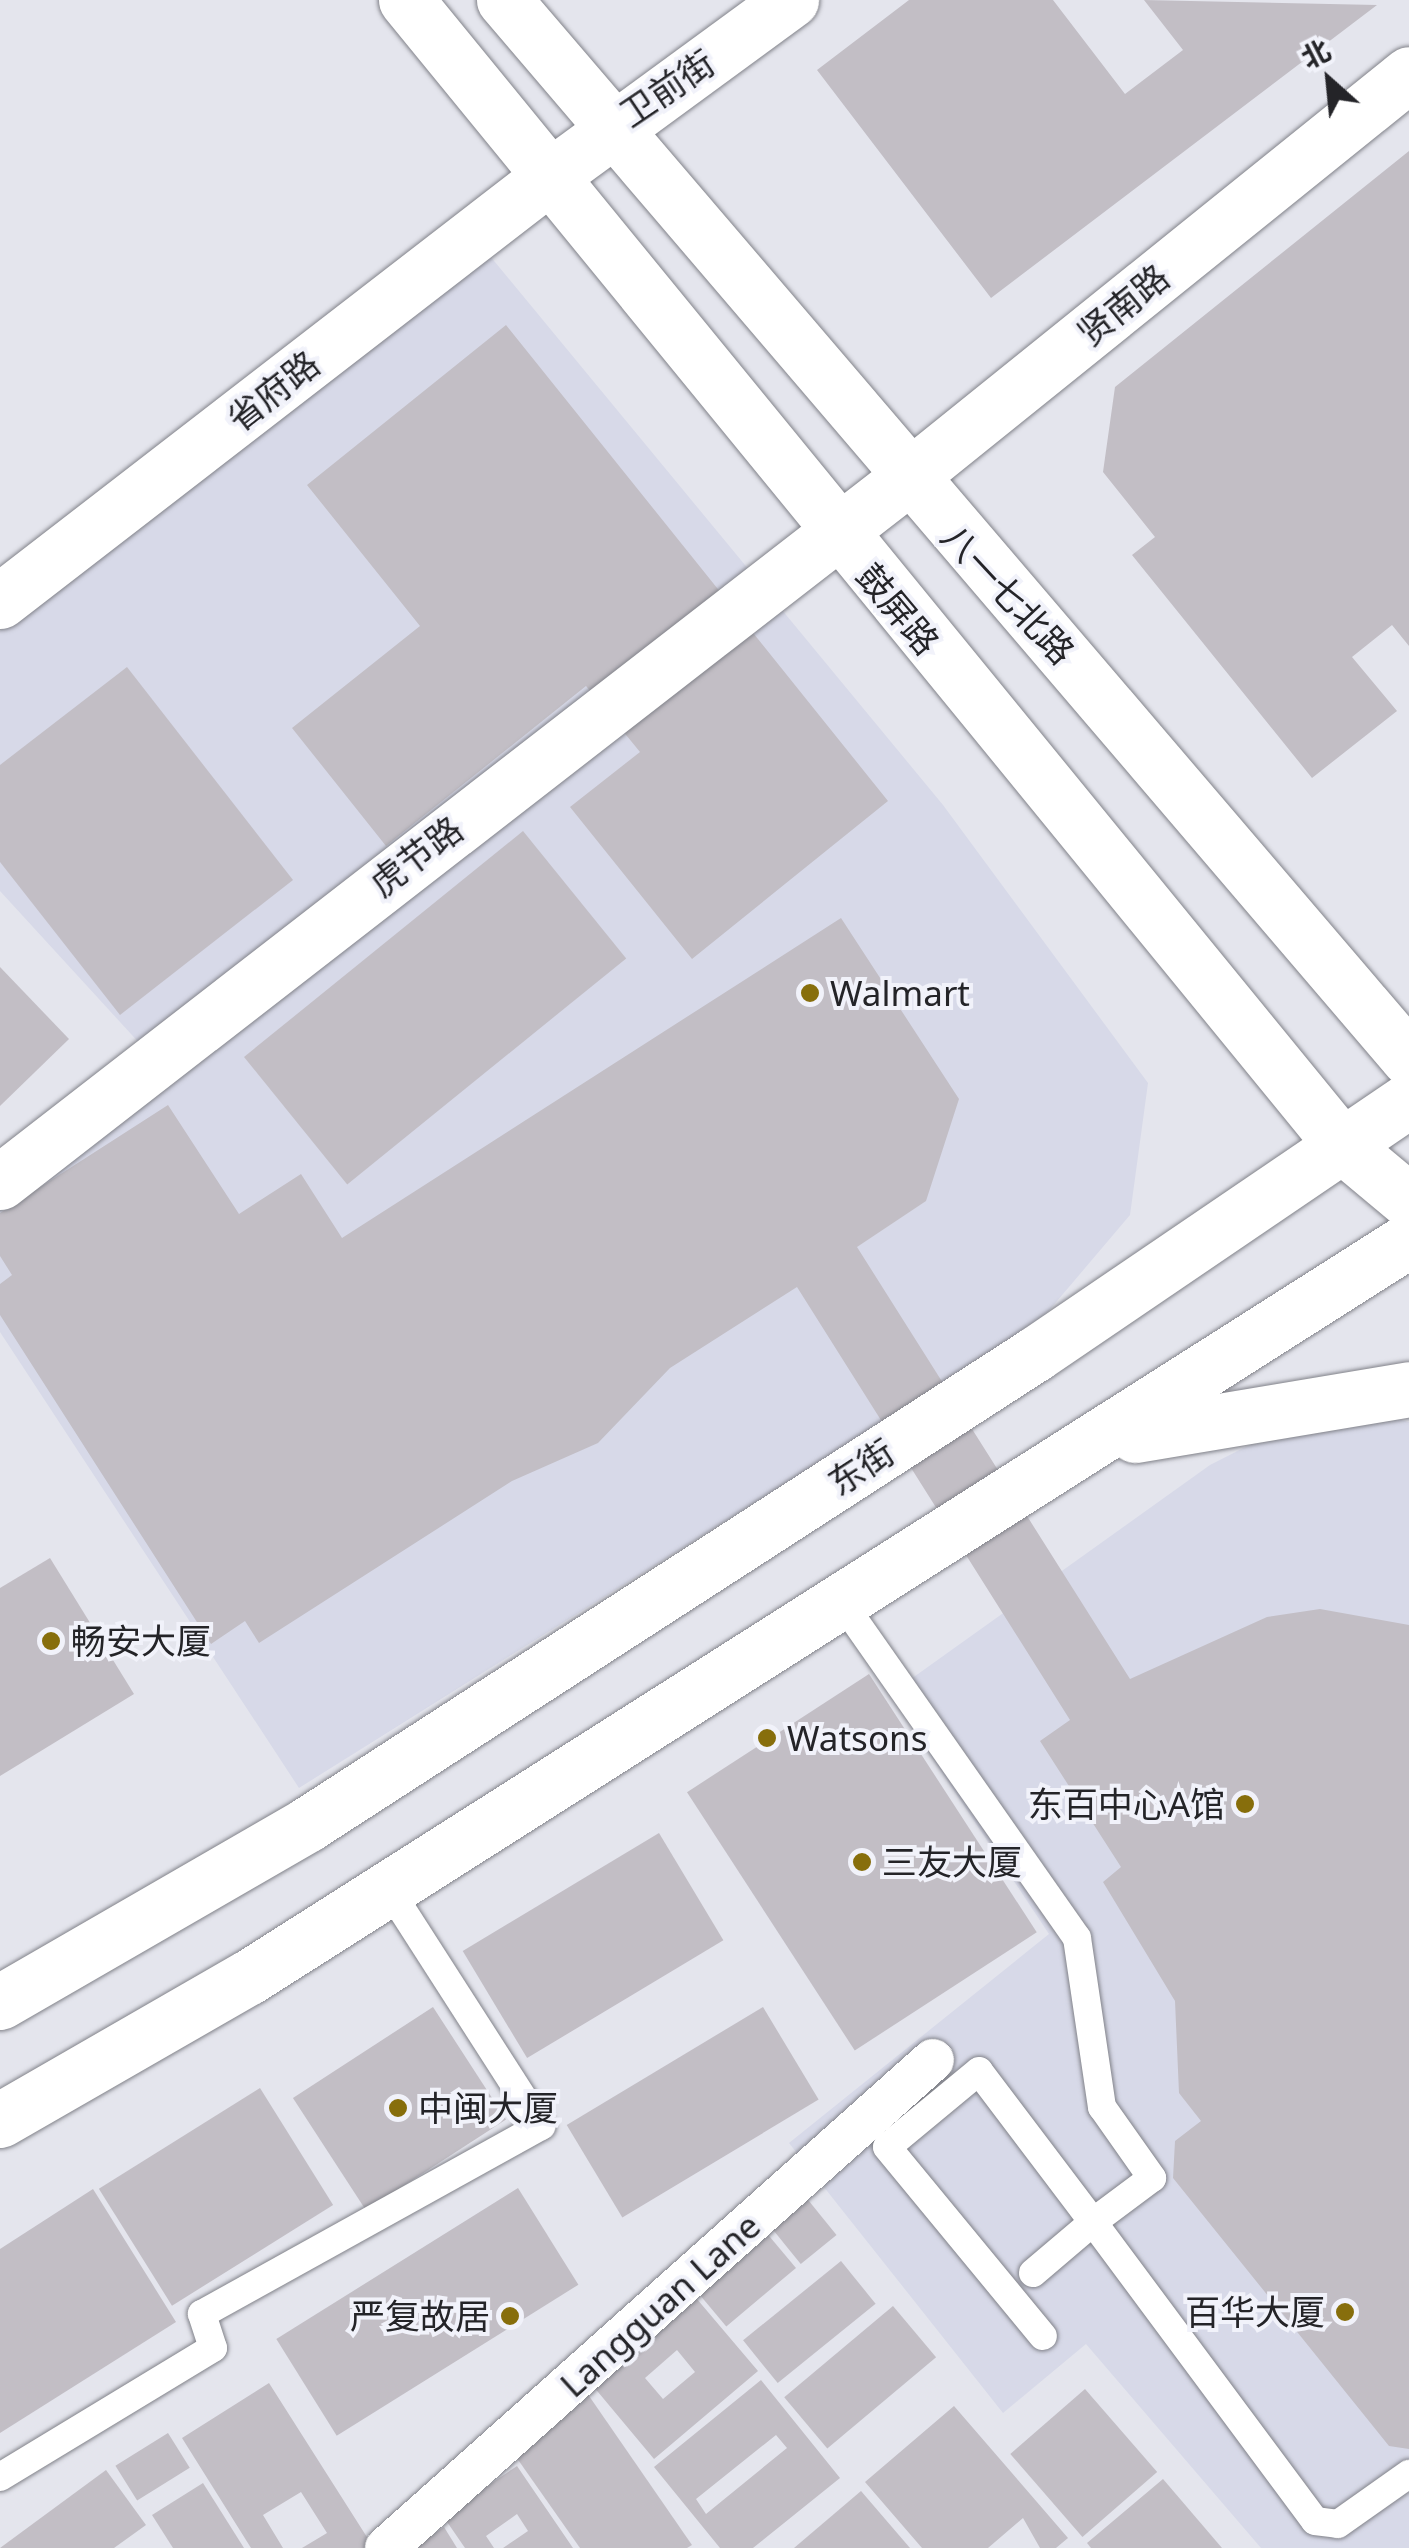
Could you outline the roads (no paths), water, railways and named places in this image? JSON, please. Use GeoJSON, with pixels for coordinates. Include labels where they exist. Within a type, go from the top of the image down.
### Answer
{"type":"FeatureCollection","features":[{"type":"Feature","properties":{"kind":"main road","name":"鼓屏路"},"geometry":{"type":"LineString","coordinates":[[406,0],[545,180],[1342,1145],[1409,1201]]}},
{"type":"Feature","properties":{"kind":"main road"},"geometry":{"type":"LineString","coordinates":[[504,0],[609,127]]}},
{"type":"Feature","properties":{"kind":"main road","name":"卫前街"},"geometry":{"type":"LineString","coordinates":[[545,180],[609,127],[792,0]]}},
{"type":"Feature","properties":{"kind":"main road","name":"贤南路"},"geometry":{"type":"LineString","coordinates":[[835,532],[905,480],[1409,74]]}},
{"type":"Feature","properties":{"kind":"main road","name":"八一七北路"},"geometry":{"type":"LineString","coordinates":[[609,127],[905,480],[1409,1059]]}},
{"type":"Feature","properties":{"kind":"main road","name":"省府路"},"geometry":{"type":"LineString","coordinates":[[0,601],[545,180]]}},
{"type":"Feature","properties":{"kind":"main road","name":"虎节路"},"geometry":{"type":"LineString","coordinates":[[0,1182],[835,532]]}},
{"type":"Feature","properties":{"kind":"main road","name":"东街"},"geometry":{"type":"LineString","coordinates":[[0,2002],[308,1824],[1409,1100]]}},
{"type":"Feature","properties":{"kind":"main road"},"geometry":{"type":"LineString","coordinates":[[0,2120],[388,1888],[1409,1240]]}},
{"type":"Feature","properties":{"kind":"main road"},"geometry":{"type":"LineString","coordinates":[[1088,1445],[1229,1413],[1409,1389]]}},
{"type":"Feature","properties":{"kind":"street","name":"Langguan Lane"},"geometry":{"type":"LineString","coordinates":[[386,2548],[934,2060]]}},
{"type":"Feature","properties":{"kind":"lane"},"geometry":{"type":"LineString","coordinates":[[841,1601],[1077,1938],[1102,2107],[1152,2178],[1034,2273]]}},
{"type":"Feature","properties":{"kind":"lane"},"geometry":{"type":"LineString","coordinates":[[0,2477],[213,2348],[202,2314],[541,2126],[388,1888]]}},
{"type":"Feature","properties":{"kind":"lane"},"geometry":{"type":"LineString","coordinates":[[1043,2336],[887,2147],[979,2071],[1315,2521],[1338,2524],[1409,2474]]}},
{"type":"Feature","properties":{"kind":"place","name":"Walmart"},"geometry":{"type":"Point","coordinates":[810,993]}},
{"type":"Feature","properties":{"kind":"place","name":"畅安大厦"},"geometry":{"type":"Point","coordinates":[51,1641]}},
{"type":"Feature","properties":{"kind":"place","name":"Watsons"},"geometry":{"type":"Point","coordinates":[767,1738]}},
{"type":"Feature","properties":{"kind":"place","name":"东百中心A馆"},"geometry":{"type":"Point","coordinates":[1245,1804]}},
{"type":"Feature","properties":{"kind":"place","name":"三友大厦"},"geometry":{"type":"Point","coordinates":[862,1862]}},
{"type":"Feature","properties":{"kind":"place","name":"中闽大厦"},"geometry":{"type":"Point","coordinates":[398,2108]}},
{"type":"Feature","properties":{"kind":"place","name":"百华大厦"},"geometry":{"type":"Point","coordinates":[1345,2312]}},
{"type":"Feature","properties":{"kind":"place","name":"严复故居"},"geometry":{"type":"Point","coordinates":[510,2316]}}]}
